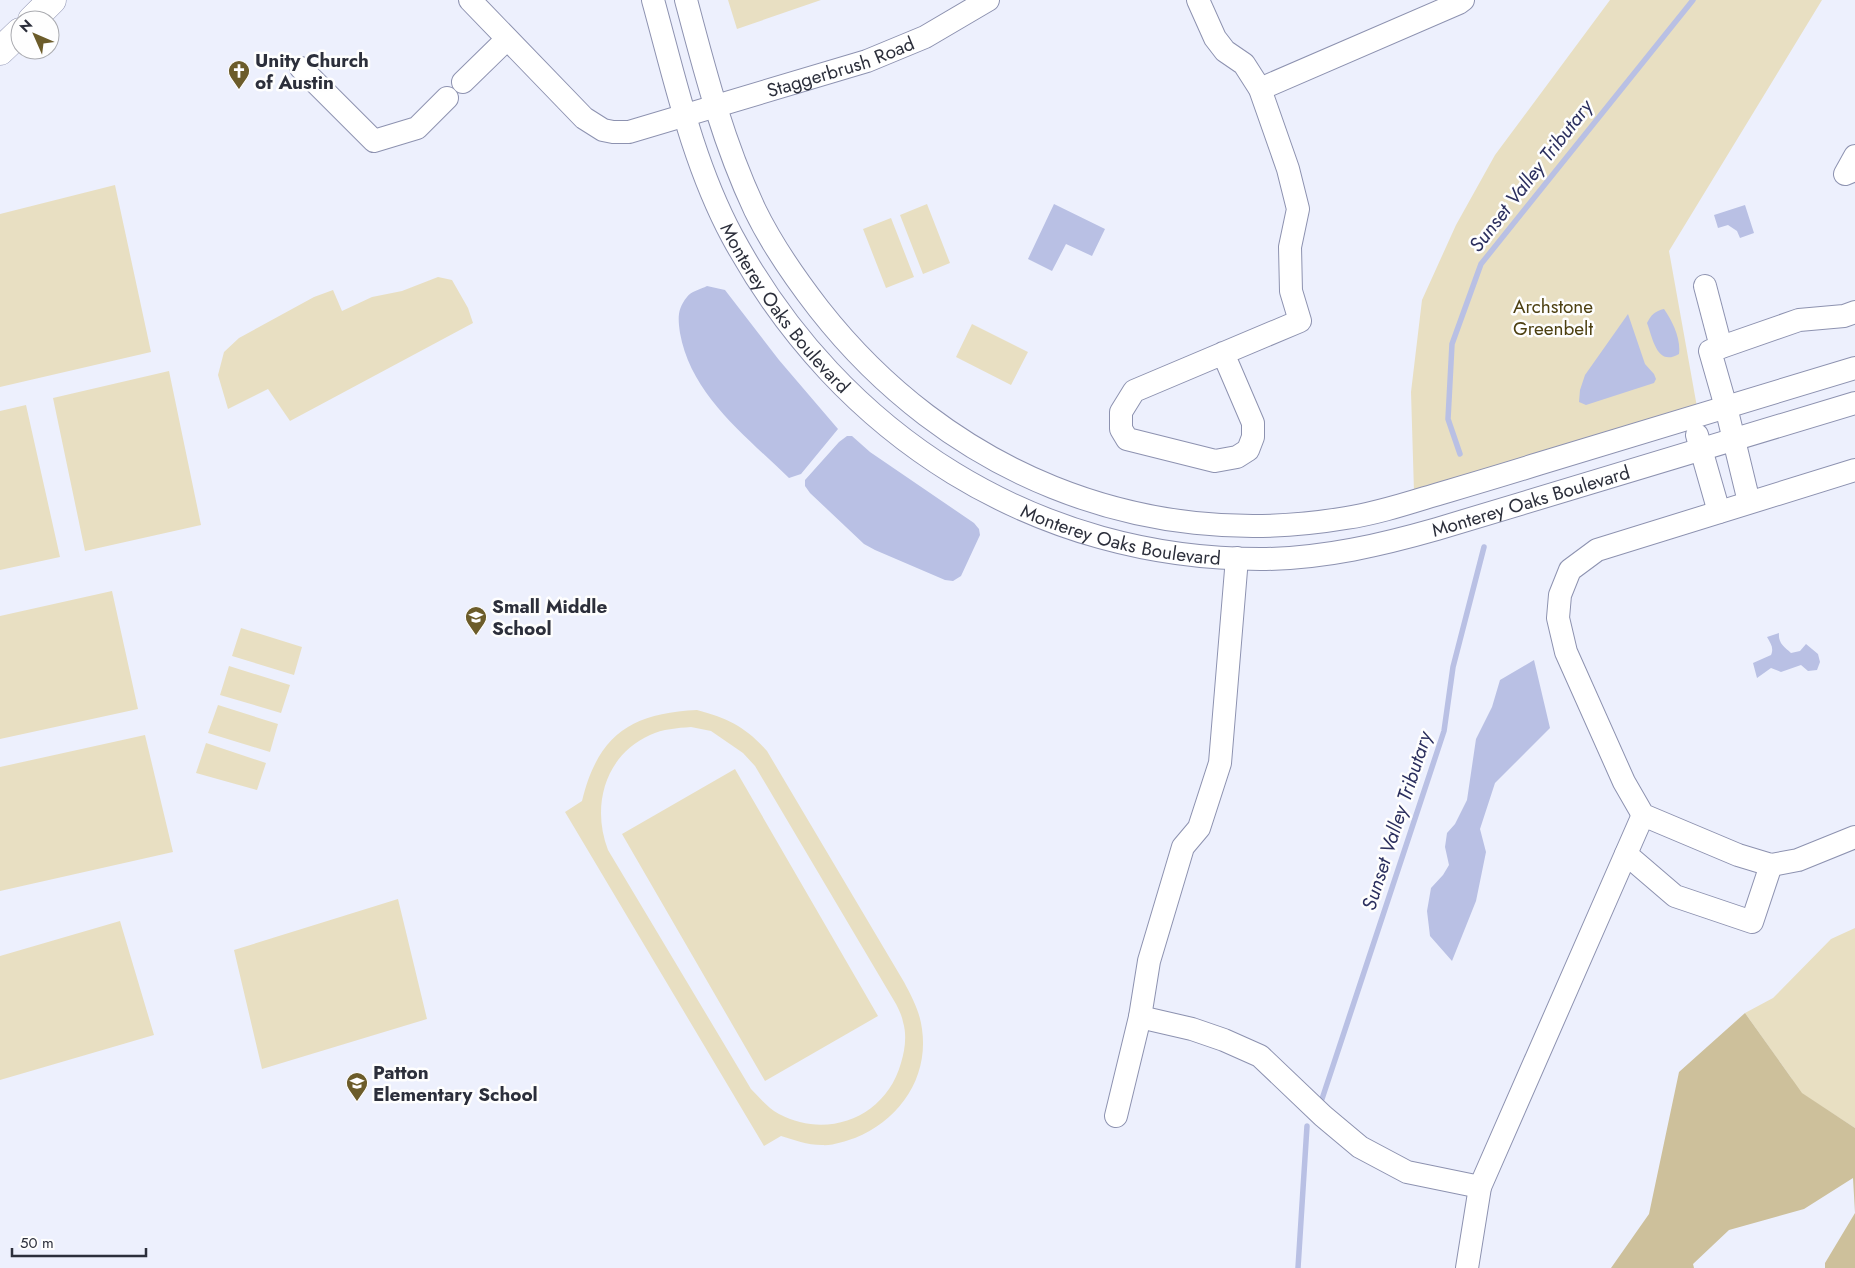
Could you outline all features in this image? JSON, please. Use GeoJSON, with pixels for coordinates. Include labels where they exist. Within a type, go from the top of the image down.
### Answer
{"type":"FeatureCollection","features":[{"type":"Feature","properties":{"kind":"main road"},"geometry":{"type":"LineString","coordinates":[[42,10],[52,0]]}},
{"type":"Feature","properties":{"kind":"main road"},"geometry":{"type":"LineString","coordinates":[[0,51],[10,42]]}},
{"type":"Feature","properties":{"kind":"street","name":"Staggerbrush Road"},"geometry":{"type":"LineString","coordinates":[[470,0],[584,118],[603,130],[613,132],[629,132],[867,61],[925,37],[988,0]]}},
{"type":"Feature","properties":{"kind":"street","name":"Monterey Oaks Boulevard"},"geometry":{"type":"LineString","coordinates":[[653,0],[685,115],[713,196],[753,273],[782,316],[814,356],[854,397],[892,431],[934,461],[978,488],[1026,512],[1101,539],[1157,550],[1210,557],[1267,559],[1324,554],[1382,544],[1855,403]]}},
{"type":"Feature","properties":{"kind":"street","name":"Monterey Oaks Boulevard"},"geometry":{"type":"LineString","coordinates":[[686,0],[714,106],[729,149],[756,212],[785,263],[837,332],[895,391],[958,439],[999,463],[1038,482],[1084,498],[1133,512],[1224,525],[1267,526],[1346,518],[1381,511],[1855,368]]}},
{"type":"Feature","properties":{"kind":"street"},"geometry":{"type":"LineString","coordinates":[[1198,0],[1209,26],[1220,45],[1225,51],[1244,64],[1260,89],[1288,169],[1298,209],[1290,247],[1291,291],[1300,320],[1134,391],[1121,412],[1121,428],[1127,439],[1215,461],[1237,457],[1248,450],[1253,438],[1253,423],[1223,353]]}},
{"type":"Feature","properties":{"kind":"street"},"geometry":{"type":"LineString","coordinates":[[1260,89],[1463,0]]}},
{"type":"Feature","properties":{"kind":"street"},"geometry":{"type":"LineString","coordinates":[[463,82],[507,38]]}},
{"type":"Feature","properties":{"kind":"street"},"geometry":{"type":"LineString","coordinates":[[301,68],[374,141],[417,128],[447,98]]}},
{"type":"Feature","properties":{"kind":"street"},"geometry":{"type":"LineString","coordinates":[[1855,156],[1845,174],[1855,170]]}},
{"type":"Feature","properties":{"kind":"street"},"geometry":{"type":"LineString","coordinates":[[1705,286],[1721,347]]}},
{"type":"Feature","properties":{"kind":"street"},"geometry":{"type":"LineString","coordinates":[[1749,502],[1710,351],[1799,320],[1844,316],[1855,312]]}},
{"type":"Feature","properties":{"kind":"street"},"geometry":{"type":"LineString","coordinates":[[1692,417],[1719,512]]}},
{"type":"Feature","properties":{"kind":"street"},"geometry":{"type":"LineString","coordinates":[[1855,470],[1597,550],[1570,570],[1560,595],[1558,618],[1566,652],[1624,782],[1643,815],[1738,855],[1771,865],[1798,860],[1855,836]]}},
{"type":"Feature","properties":{"kind":"street"},"geometry":{"type":"LineString","coordinates":[[1116,1116],[1140,1017],[1149,961],[1183,847],[1199,828],[1220,763],[1237,558]]}},
{"type":"Feature","properties":{"kind":"street"},"geometry":{"type":"LineString","coordinates":[[1467,1268],[1480,1187],[1643,815]]}},
{"type":"Feature","properties":{"kind":"street"},"geometry":{"type":"LineString","coordinates":[[1626,854],[1675,896],[1752,922],[1771,865]]}},
{"type":"Feature","properties":{"kind":"street"},"geometry":{"type":"LineString","coordinates":[[1140,1017],[1192,1029],[1224,1040],[1260,1056],[1323,1116],[1360,1147],[1407,1172],[1480,1187]]}},
{"type":"Feature","properties":{"kind":"green space"},"geometry":{"type":"Polygon","coordinates":[[[728,0],[821,0],[737,29],[728,0]]]}},
{"type":"Feature","properties":{"kind":"green space","name":"Archstone Greenbelt"},"geometry":{"type":"Polygon","coordinates":[[[1610,0],[1822,0],[1669,251],[1697,407],[1414,492],[1411,392],[1422,300],[1456,225],[1495,155],[1610,0]]]}},
{"type":"Feature","properties":{"kind":"green space"},"geometry":{"type":"Polygon","coordinates":[[[115,185],[151,352],[0,387],[0,214],[115,185]]]}},
{"type":"Feature","properties":{"kind":"green space"},"geometry":{"type":"Polygon","coordinates":[[[927,204],[950,263],[923,274],[900,215],[927,204]]]}},
{"type":"Feature","properties":{"kind":"green space"},"geometry":{"type":"Polygon","coordinates":[[[891,218],[914,277],[886,288],[863,229],[891,218]]]}},
{"type":"Feature","properties":{"kind":"green space"},"geometry":{"type":"Polygon","coordinates":[[[438,277],[452,280],[468,308],[473,323],[290,421],[268,389],[228,409],[218,375],[224,352],[239,338],[314,297],[333,290],[342,311],[372,297],[402,291],[438,277]]]}},
{"type":"Feature","properties":{"kind":"green space"},"geometry":{"type":"Polygon","coordinates":[[[972,324],[1028,352],[1011,385],[956,357],[972,324]]]}},
{"type":"Feature","properties":{"kind":"green space"},"geometry":{"type":"Polygon","coordinates":[[[169,371],[201,525],[85,551],[53,398],[169,371]]]}},
{"type":"Feature","properties":{"kind":"green space"},"geometry":{"type":"Polygon","coordinates":[[[26,405],[60,557],[0,570],[0,411],[26,405]]]}},
{"type":"Feature","properties":{"kind":"green space"},"geometry":{"type":"Polygon","coordinates":[[[112,591],[138,709],[0,739],[0,616],[112,591]]]}},
{"type":"Feature","properties":{"kind":"green space"},"geometry":{"type":"Polygon","coordinates":[[[241,628],[302,647],[294,675],[232,656],[241,628]]]}},
{"type":"Feature","properties":{"kind":"green space"},"geometry":{"type":"Polygon","coordinates":[[[229,666],[290,685],[281,713],[220,695],[229,666]]]}},
{"type":"Feature","properties":{"kind":"green space"},"geometry":{"type":"Polygon","coordinates":[[[218,705],[278,724],[270,752],[208,733],[218,705]]]}},
{"type":"Feature","properties":{"kind":"green space"},"geometry":{"type":"Polygon","coordinates":[[[697,710],[718,716],[744,730],[767,751],[904,982],[915,1005],[921,1023],[923,1047],[921,1064],[916,1080],[898,1108],[871,1130],[855,1138],[839,1143],[816,1145],[781,1136],[764,1146],[565,812],[582,801],[597,759],[608,744],[621,732],[653,716],[697,710]],[[691,727],[660,731],[635,744],[622,755],[612,769],[602,800],[603,833],[608,850],[751,1089],[775,1112],[798,1121],[817,1125],[835,1124],[853,1118],[869,1110],[893,1082],[901,1063],[904,1048],[905,1032],[901,1015],[755,766],[743,753],[711,731],[691,727]]]}},
{"type":"Feature","properties":{"kind":"green space"},"geometry":{"type":"Polygon","coordinates":[[[145,735],[173,852],[0,891],[0,767],[145,735]]]}},
{"type":"Feature","properties":{"kind":"green space"},"geometry":{"type":"Polygon","coordinates":[[[206,743],[266,763],[257,790],[196,773],[206,743]]]}},
{"type":"Feature","properties":{"kind":"green space"},"geometry":{"type":"Polygon","coordinates":[[[735,769],[878,1016],[765,1081],[622,834],[735,769]]]}},
{"type":"Feature","properties":{"kind":"green space"},"geometry":{"type":"Polygon","coordinates":[[[398,899],[427,1019],[262,1069],[234,950],[398,899]]]}},
{"type":"Feature","properties":{"kind":"green space"},"geometry":{"type":"Polygon","coordinates":[[[120,921],[154,1035],[0,1080],[0,956],[120,921]]]}},
{"type":"Feature","properties":{"kind":"green space"},"geometry":{"type":"Polygon","coordinates":[[[1855,928],[1855,1128],[1787,1084],[1792,1079],[1745,1013],[1773,998],[1831,939],[1855,928]]]}},
{"type":"Feature","properties":{"kind":"shaded area"},"geometry":{"type":"Polygon","coordinates":[[[1745,1013],[1802,1093],[1855,1128],[1855,1213],[1853,1178],[1804,1209],[1729,1230],[1693,1264],[1694,1268],[1611,1268],[1649,1214],[1679,1072],[1745,1013]]]}},
{"type":"Feature","properties":{"kind":"shaded area"},"geometry":{"type":"Polygon","coordinates":[[[1855,1213],[1855,1268],[1825,1268],[1825,1263],[1855,1213]]]}},
{"type":"Feature","properties":{"kind":"water"},"geometry":{"type":"Polygon","coordinates":[[[1054,204],[1105,229],[1092,256],[1066,244],[1052,271],[1028,259],[1054,204]]]}},
{"type":"Feature","properties":{"kind":"water"},"geometry":{"type":"Polygon","coordinates":[[[1745,205],[1754,233],[1740,238],[1737,231],[1728,225],[1718,228],[1714,215],[1745,205]]]}},
{"type":"Feature","properties":{"kind":"water"},"geometry":{"type":"Polygon","coordinates":[[[707,286],[725,290],[779,360],[838,429],[801,474],[789,478],[722,413],[696,376],[686,355],[680,333],[679,314],[681,306],[688,295],[707,286]]]}},
{"type":"Feature","properties":{"kind":"water"},"geometry":{"type":"Polygon","coordinates":[[[1664,309],[1673,325],[1679,342],[1679,354],[1672,357],[1666,357],[1657,349],[1647,323],[1654,314],[1664,309]]]}},
{"type":"Feature","properties":{"kind":"water"},"geometry":{"type":"Polygon","coordinates":[[[1628,314],[1645,364],[1656,379],[1654,383],[1586,405],[1579,402],[1580,390],[1585,375],[1628,314]]]}},
{"type":"Feature","properties":{"kind":"water"},"geometry":{"type":"Polygon","coordinates":[[[847,436],[852,436],[870,452],[974,523],[979,529],[980,535],[961,576],[953,581],[945,580],[864,544],[810,493],[805,486],[805,480],[839,442],[847,436]]]}},
{"type":"Feature","properties":{"kind":"water"},"geometry":{"type":"Polygon","coordinates":[[[1779,633],[1784,647],[1791,653],[1800,651],[1806,644],[1818,654],[1820,662],[1817,670],[1808,671],[1801,665],[1781,672],[1771,668],[1757,678],[1753,663],[1771,655],[1772,648],[1767,637],[1779,633]]]}},
{"type":"Feature","properties":{"kind":"water"},"geometry":{"type":"Polygon","coordinates":[[[1534,660],[1550,728],[1495,783],[1480,829],[1486,852],[1476,901],[1452,961],[1430,936],[1427,911],[1431,888],[1449,865],[1445,847],[1447,833],[1455,824],[1467,800],[1476,739],[1492,707],[1500,680],[1534,660]]]}},
{"type":"Feature","properties":{"kind":"waterway","name":"Sunset Valley Tributary"},"geometry":{"type":"LineString","coordinates":[[1460,454],[1448,419],[1452,344],[1481,264],[1693,0]]}},
{"type":"Feature","properties":{"kind":"waterway","name":"Sunset Valley Tributary"},"geometry":{"type":"LineString","coordinates":[[1322,1099],[1444,731],[1453,667],[1484,547]]}},
{"type":"Feature","properties":{"kind":"waterway","name":"Sunset Valley Tributary"},"geometry":{"type":"LineString","coordinates":[[1298,1268],[1307,1126]]}},
{"type":"Feature","properties":{"kind":"place","name":"Unity Church of Austin"},"geometry":{"type":"Point","coordinates":[239,90]}},
{"type":"Feature","properties":{"kind":"place","name":"Small Middle School"},"geometry":{"type":"Point","coordinates":[476,636]}},
{"type":"Feature","properties":{"kind":"place","name":"Patton Elementary School"},"geometry":{"type":"Point","coordinates":[357,1102]}}]}
